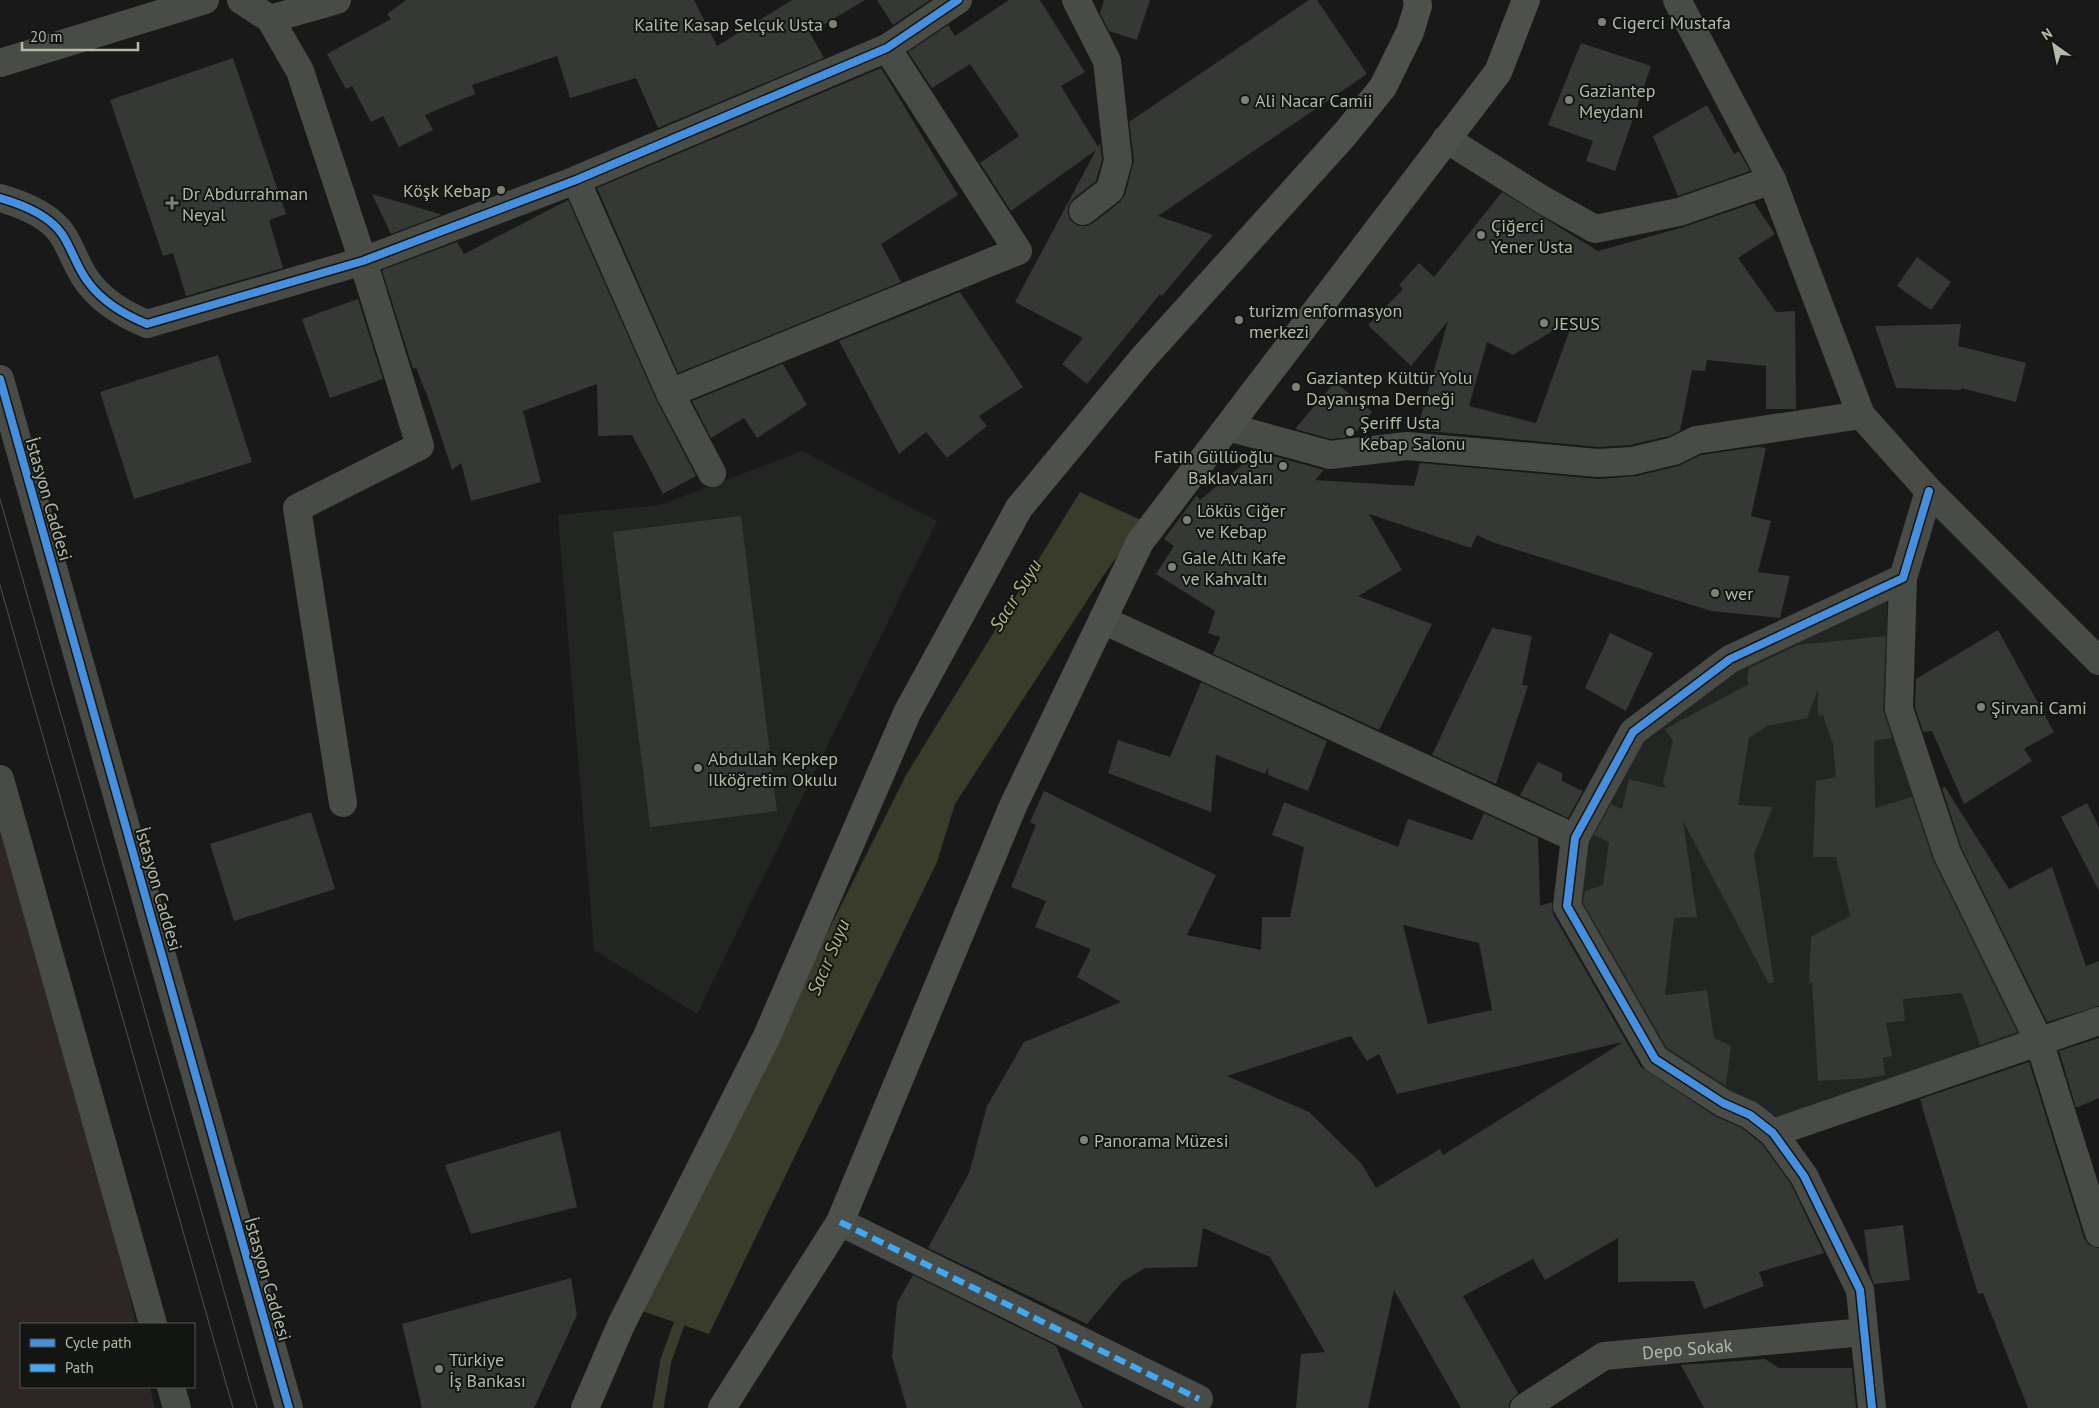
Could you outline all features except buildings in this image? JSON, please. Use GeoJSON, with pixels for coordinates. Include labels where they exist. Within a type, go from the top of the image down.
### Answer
{"type":"FeatureCollection","features":[{"type":"Feature","properties":{"kind":"main road"},"geometry":{"type":"LineString","coordinates":[[585,1408],[621,1325],[767,1036],[906,713],[1019,508],[1143,358],[1346,134],[1383,87],[1410,32],[1418,6],[1417,0]]}},
{"type":"Feature","properties":{"kind":"main road"},"geometry":{"type":"LineString","coordinates":[[722,1408],[840,1222],[1013,806],[1140,542],[1498,72],[1526,0]]}},
{"type":"Feature","properties":{"kind":"street"},"geometry":{"type":"LineString","coordinates":[[0,63],[205,0]]}},
{"type":"Feature","properties":{"kind":"street"},"geometry":{"type":"LineString","coordinates":[[241,0],[270,19],[300,71],[363,261],[420,446],[297,508],[343,803]]}},
{"type":"Feature","properties":{"kind":"street"},"geometry":{"type":"LineString","coordinates":[[270,19],[336,0]]}},
{"type":"Feature","properties":{"kind":"street"},"geometry":{"type":"LineString","coordinates":[[0,198],[18,203],[39,214],[61,233],[88,282],[122,313],[147,324],[363,261],[576,180],[887,48],[958,0]]}},
{"type":"Feature","properties":{"kind":"street"},"geometry":{"type":"LineString","coordinates":[[1076,0],[1107,61],[1118,161],[1110,190],[1083,211]]}},
{"type":"Feature","properties":{"kind":"street"},"geometry":{"type":"LineString","coordinates":[[1677,0],[1772,180],[1861,415],[1929,491],[2099,661]]}},
{"type":"Feature","properties":{"kind":"street"},"geometry":{"type":"LineString","coordinates":[[670,393],[1018,252],[887,48]]}},
{"type":"Feature","properties":{"kind":"street"},"geometry":{"type":"LineString","coordinates":[[1446,140],[1543,200],[1595,229],[1679,212],[1772,180]]}},
{"type":"Feature","properties":{"kind":"street"},"geometry":{"type":"LineString","coordinates":[[576,180],[670,393],[712,473]]}},
{"type":"Feature","properties":{"kind":"street","name":"İstasyon Caddesi"},"geometry":{"type":"LineString","coordinates":[[0,379],[289,1408]]}},
{"type":"Feature","properties":{"kind":"street"},"geometry":{"type":"LineString","coordinates":[[1228,427],[1330,455],[1407,446],[1598,463],[1632,461],[1674,451],[1696,440],[1861,415]]}},
{"type":"Feature","properties":{"kind":"street"},"geometry":{"type":"LineString","coordinates":[[1929,491],[1903,578],[1899,709],[1948,853],[2039,1041],[2099,1233]]}},
{"type":"Feature","properties":{"kind":"street"},"geometry":{"type":"LineString","coordinates":[[1872,1408],[1860,1290],[1804,1176],[1773,1133],[1750,1115],[1723,1103],[1656,1059],[1567,906],[1575,838],[1633,732],[1730,659],[1903,578]]}},
{"type":"Feature","properties":{"kind":"street"},"geometry":{"type":"LineString","coordinates":[[1103,620],[1575,838]]}},
{"type":"Feature","properties":{"kind":"street"},"geometry":{"type":"LineString","coordinates":[[0,779],[153,1323]]}},
{"type":"Feature","properties":{"kind":"street"},"geometry":{"type":"LineString","coordinates":[[1773,1133],[2099,1022]]}},
{"type":"Feature","properties":{"kind":"street"},"geometry":{"type":"LineString","coordinates":[[840,1222],[1199,1399]]}},
{"type":"Feature","properties":{"kind":"street","name":"Depo Sokak"},"geometry":{"type":"LineString","coordinates":[[1524,1408],[1604,1356],[1864,1332]]}},
{"type":"Feature","properties":{"kind":"street"},"geometry":{"type":"LineString","coordinates":[[171,1388],[177,1408]]}},
{"type":"Feature","properties":{"kind":"shaded area","name":"Abdullah Kepkep Ilköğretim Okulu"},"geometry":{"type":"Polygon","coordinates":[[[802,451],[937,521],[697,1014],[594,950],[558,515],[660,505],[802,451]]]}},
{"type":"Feature","properties":{"kind":"shaded area"},"geometry":{"type":"Polygon","coordinates":[[[1887,596],[1890,710],[2023,1034],[1778,1117],[1734,1096],[1664,1050],[1577,898],[1585,836],[1641,740],[1734,668],[1887,596]]]}},
{"type":"Feature","properties":{"kind":"shaded area"},"geometry":{"type":"Polygon","coordinates":[[[0,812],[111,1213],[136,1323],[20,1323],[20,1388],[150,1388],[155,1408],[0,1408],[0,812]]]}},
{"type":"Feature","properties":{"kind":"water"},"geometry":{"type":"Polygon","coordinates":[[[1080,492],[1143,521],[1103,576],[955,804],[937,862],[709,1334],[639,1310],[906,775],[1080,492]]]}},
{"type":"Feature","properties":{"kind":"waterway","name":"Sacır Suyu"},"geometry":{"type":"LineString","coordinates":[[658,1408],[666,1360],[684,1311]]}},
{"type":"Feature","properties":{"kind":"tram line"},"geometry":{"type":"LineString","coordinates":[[0,499],[257,1408]]}},
{"type":"Feature","properties":{"kind":"tram line"},"geometry":{"type":"LineString","coordinates":[[0,585],[233,1408]]}},
{"type":"Feature","properties":{"kind":"marked path"},"geometry":{"type":"LineString","coordinates":[[840,1222],[1199,1399]]}},
{"type":"Feature","properties":{"kind":"cycle path"},"geometry":{"type":"LineString","coordinates":[[0,198],[17,203],[50,221],[62,234],[81,271],[94,289],[115,307],[147,324],[363,261],[576,180],[887,48],[958,0]]}},
{"type":"Feature","properties":{"kind":"cycle path"},"geometry":{"type":"LineString","coordinates":[[0,379],[289,1408]]}},
{"type":"Feature","properties":{"kind":"cycle path"},"geometry":{"type":"LineString","coordinates":[[1872,1408],[1860,1290],[1804,1176],[1773,1133],[1750,1115],[1723,1103],[1655,1059],[1567,906],[1575,838],[1633,732],[1730,659],[1903,578],[1929,491]]}},
{"type":"Feature","properties":{"kind":"place","name":"Cigerci Mustafa"},"geometry":{"type":"Point","coordinates":[1602,22]}},
{"type":"Feature","properties":{"kind":"place","name":"Kalite Kasap Selçuk Usta"},"geometry":{"type":"Point","coordinates":[833,24]}},
{"type":"Feature","properties":{"kind":"place","name":"Ali Nacar Camii"},"geometry":{"type":"Point","coordinates":[1245,100]}},
{"type":"Feature","properties":{"kind":"place","name":"Gaziantep Meydanı"},"geometry":{"type":"Point","coordinates":[1569,100]}},
{"type":"Feature","properties":{"kind":"place","name":"Köşk Kebap"},"geometry":{"type":"Point","coordinates":[501,190]}},
{"type":"Feature","properties":{"kind":"place","name":"Dr Abdurrahman Neyal"},"geometry":{"type":"Point","coordinates":[172,203]}},
{"type":"Feature","properties":{"kind":"place","name":"Çiğerci Yener Usta"},"geometry":{"type":"Point","coordinates":[1481,235]}},
{"type":"Feature","properties":{"kind":"place","name":"turizm enformasyon merkezi"},"geometry":{"type":"Point","coordinates":[1239,320]}},
{"type":"Feature","properties":{"kind":"place","name":"JESUS"},"geometry":{"type":"Point","coordinates":[1544,323]}},
{"type":"Feature","properties":{"kind":"place","name":"Gaziantep Kültür Yolu Dayanışma Derneği"},"geometry":{"type":"Point","coordinates":[1296,387]}},
{"type":"Feature","properties":{"kind":"place","name":"Şeriff Usta Kebap Salonu"},"geometry":{"type":"Point","coordinates":[1350,432]}},
{"type":"Feature","properties":{"kind":"place","name":"Fatih Güllüoğlu Baklavaları"},"geometry":{"type":"Point","coordinates":[1283,466]}},
{"type":"Feature","properties":{"kind":"place","name":"Löküs Ciğer ve Kebap"},"geometry":{"type":"Point","coordinates":[1187,520]}},
{"type":"Feature","properties":{"kind":"place","name":"Gale Altı Kafe ve Kahvaltı"},"geometry":{"type":"Point","coordinates":[1172,567]}},
{"type":"Feature","properties":{"kind":"place","name":"wer"},"geometry":{"type":"Point","coordinates":[1715,593]}},
{"type":"Feature","properties":{"kind":"place","name":"Şirvani Cami"},"geometry":{"type":"Point","coordinates":[1981,707]}},
{"type":"Feature","properties":{"kind":"place","name":"Abdullah Kepkep Ilköğretim Okulu"},"geometry":{"type":"Point","coordinates":[698,768]}},
{"type":"Feature","properties":{"kind":"place","name":"Panorama Müzesi"},"geometry":{"type":"Point","coordinates":[1084,1140]}},
{"type":"Feature","properties":{"kind":"place","name":"Türkiye İş Bankası"},"geometry":{"type":"Point","coordinates":[439,1369]}}]}
